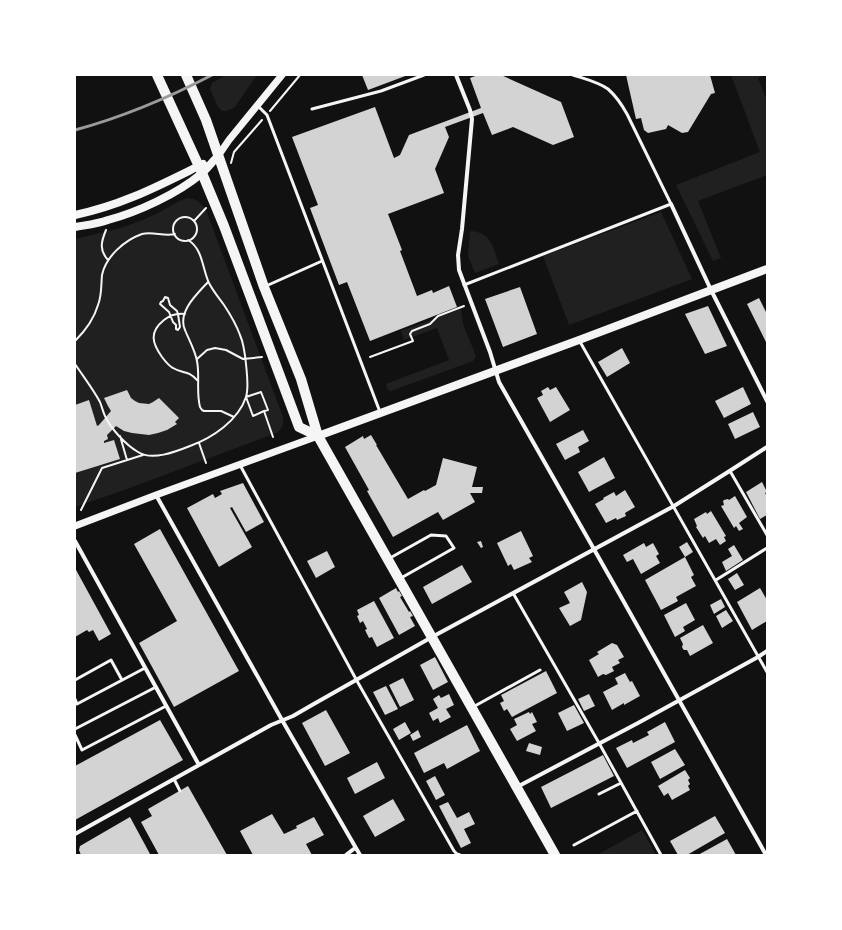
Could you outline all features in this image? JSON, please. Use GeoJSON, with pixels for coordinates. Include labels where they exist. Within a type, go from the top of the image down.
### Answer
{"type":"FeatureCollection","features":[{"type":"Feature","properties":{"kind":"main road"},"geometry":{"type":"LineString","coordinates":[[157,75],[201,169],[224,226],[299,427],[318,436],[767,269]]}},
{"type":"Feature","properties":{"kind":"main road"},"geometry":{"type":"LineString","coordinates":[[186,75],[206,120],[264,287],[301,379],[318,436],[554,855]]}},
{"type":"Feature","properties":{"kind":"main road"},"geometry":{"type":"LineString","coordinates":[[75,227],[108,220],[136,210],[171,194],[190,183],[201,169],[218,156]]}},
{"type":"Feature","properties":{"kind":"main road"},"geometry":{"type":"LineString","coordinates":[[75,215],[99,209],[134,197],[201,169]]}},
{"type":"Feature","properties":{"kind":"street"},"geometry":{"type":"LineString","coordinates":[[218,156],[229,140],[282,75]]}},
{"type":"Feature","properties":{"kind":"street"},"geometry":{"type":"LineString","coordinates":[[456,75],[472,119],[462,229],[458,255],[458,270],[490,352],[499,382],[764,853]]}},
{"type":"Feature","properties":{"kind":"street"},"geometry":{"type":"LineString","coordinates":[[671,204],[711,290],[767,401]]}},
{"type":"Feature","properties":{"kind":"street"},"geometry":{"type":"LineString","coordinates":[[75,526],[318,436]]}},
{"type":"Feature","properties":{"kind":"street"},"geometry":{"type":"LineString","coordinates":[[75,834],[271,725],[293,716],[432,637],[674,506],[767,447]]}},
{"type":"Feature","properties":{"kind":"street"},"geometry":{"type":"LineString","coordinates":[[156,495],[282,720],[360,855]]}},
{"type":"Feature","properties":{"kind":"street"},"geometry":{"type":"LineString","coordinates":[[75,541],[199,765]]}},
{"type":"Feature","properties":{"kind":"street"},"geometry":{"type":"LineString","coordinates":[[516,787],[679,701],[767,651]]}},
{"type":"Feature","properties":{"kind":"street"},"geometry":{"type":"LineString","coordinates":[[346,855],[356,848]]}},
{"type":"Feature","properties":{"kind":"lane"},"geometry":{"type":"LineString","coordinates":[[312,109],[381,90],[424,75]]}},
{"type":"Feature","properties":{"kind":"lane"},"geometry":{"type":"LineString","coordinates":[[464,286],[671,204],[619,100],[608,89],[595,82],[573,75]]}},
{"type":"Feature","properties":{"kind":"lane"},"geometry":{"type":"LineString","coordinates":[[258,106],[267,115],[380,414]]}},
{"type":"Feature","properties":{"kind":"lane"},"geometry":{"type":"LineString","coordinates":[[264,287],[322,261]]}},
{"type":"Feature","properties":{"kind":"lane"},"geometry":{"type":"LineString","coordinates":[[579,340],[767,672]]}},
{"type":"Feature","properties":{"kind":"lane"},"geometry":{"type":"LineString","coordinates":[[240,465],[357,681],[454,851],[460,855]]}},
{"type":"Feature","properties":{"kind":"lane"},"geometry":{"type":"LineString","coordinates":[[730,471],[767,535]]}},
{"type":"Feature","properties":{"kind":"lane"},"geometry":{"type":"LineString","coordinates":[[388,559],[430,535],[446,536],[454,548],[399,579]]}},
{"type":"Feature","properties":{"kind":"lane"},"geometry":{"type":"LineString","coordinates":[[716,580],[767,548]]}},
{"type":"Feature","properties":{"kind":"lane"},"geometry":{"type":"LineString","coordinates":[[513,593],[661,855]]}},
{"type":"Feature","properties":{"kind":"lane"},"geometry":{"type":"LineString","coordinates":[[75,680],[111,660],[122,680]]}},
{"type":"Feature","properties":{"kind":"lane"},"geometry":{"type":"LineString","coordinates":[[75,699],[77,704],[145,668]]}},
{"type":"Feature","properties":{"kind":"lane"},"geometry":{"type":"LineString","coordinates":[[472,708],[540,670]]}},
{"type":"Feature","properties":{"kind":"lane"},"geometry":{"type":"LineString","coordinates":[[75,729],[156,687]]}},
{"type":"Feature","properties":{"kind":"lane"},"geometry":{"type":"LineString","coordinates":[[75,735],[82,750],[166,706]]}},
{"type":"Feature","properties":{"kind":"lane"},"geometry":{"type":"LineString","coordinates":[[174,779],[180,791]]}},
{"type":"Feature","properties":{"kind":"lane"},"geometry":{"type":"LineString","coordinates":[[599,794],[621,782]]}},
{"type":"Feature","properties":{"kind":"lane"},"geometry":{"type":"LineString","coordinates":[[574,845],[637,811]]}},
{"type":"Feature","properties":{"kind":"path"},"geometry":{"type":"LineString","coordinates":[[194,221],[208,206]]}},
{"type":"Feature","properties":{"kind":"path"},"geometry":{"type":"LineString","coordinates":[[81,510],[102,468],[143,455],[158,456],[199,443],[216,433],[234,417],[246,398],[247,381],[244,345],[236,325],[208,282],[199,252],[194,244],[188,240],[177,237],[175,234],[174,227],[177,220],[184,217],[191,218],[197,228],[192,238],[188,240]]}},
{"type":"Feature","properties":{"kind":"path"},"geometry":{"type":"LineString","coordinates":[[106,229],[101,244],[105,257],[108,260]]}},
{"type":"Feature","properties":{"kind":"path"},"geometry":{"type":"LineString","coordinates":[[75,341],[87,327],[95,313],[101,295],[102,276],[108,260],[125,243],[139,235],[153,233],[169,236],[175,234]]}},
{"type":"Feature","properties":{"kind":"path"},"geometry":{"type":"LineString","coordinates":[[208,282],[189,304],[184,314],[183,322],[197,359],[199,404],[202,410],[221,411],[234,417]]}},
{"type":"Feature","properties":{"kind":"path"},"geometry":{"type":"LineString","coordinates":[[166,297],[169,298],[170,305],[178,314],[180,328],[178,330],[176,329],[168,310],[160,304],[161,302],[164,301],[166,297]]}},
{"type":"Feature","properties":{"kind":"path"},"geometry":{"type":"LineString","coordinates":[[370,357],[413,340],[410,334],[412,331],[430,324],[438,316],[464,306]]}},
{"type":"Feature","properties":{"kind":"path"},"geometry":{"type":"LineString","coordinates":[[184,314],[171,316],[160,323],[156,329],[154,337],[156,346],[168,365],[176,370],[190,374],[198,381]]}},
{"type":"Feature","properties":{"kind":"path"},"geometry":{"type":"LineString","coordinates":[[197,359],[207,350],[215,348],[226,350],[241,358],[264,357]]}},
{"type":"Feature","properties":{"kind":"path"},"geometry":{"type":"LineString","coordinates":[[75,364],[100,403],[109,423],[119,436],[133,449],[143,455]]}},
{"type":"Feature","properties":{"kind":"path"},"geometry":{"type":"LineString","coordinates":[[261,392],[268,410],[253,416],[246,398],[261,392]]}},
{"type":"Feature","properties":{"kind":"path"},"geometry":{"type":"LineString","coordinates":[[264,411],[273,437]]}},
{"type":"Feature","properties":{"kind":"path"},"geometry":{"type":"LineString","coordinates":[[119,436],[127,460]]}},
{"type":"Feature","properties":{"kind":"path"},"geometry":{"type":"LineString","coordinates":[[199,443],[206,462]]}},
{"type":"Feature","properties":{"kind":"shaded area"},"geometry":{"type":"Polygon","coordinates":[[[226,75],[257,75],[234,108],[227,111],[222,111],[218,107],[210,89],[212,83],[226,75]]]}},
{"type":"Feature","properties":{"kind":"shaded area"},"geometry":{"type":"Polygon","coordinates":[[[731,75],[764,75],[758,78],[767,101],[767,175],[698,201],[721,258],[713,261],[676,185],[760,152],[731,75]]]}},
{"type":"Feature","properties":{"kind":"shaded area"},"geometry":{"type":"Polygon","coordinates":[[[188,198],[199,202],[206,210],[283,417],[282,426],[276,433],[75,507],[75,239],[121,228],[145,219],[181,200],[188,198]]]}},
{"type":"Feature","properties":{"kind":"shaded area"},"geometry":{"type":"Polygon","coordinates":[[[661,212],[692,279],[569,325],[543,256],[661,212]]]}},
{"type":"Feature","properties":{"kind":"shaded area"},"geometry":{"type":"Polygon","coordinates":[[[470,231],[483,234],[487,237],[493,246],[499,264],[475,273],[468,256],[470,231]]]}},
{"type":"Feature","properties":{"kind":"shaded area"},"geometry":{"type":"Polygon","coordinates":[[[461,309],[463,324],[476,356],[473,361],[391,391],[388,390],[386,384],[449,360],[437,328],[404,340],[401,331],[461,309]]]}},
{"type":"Feature","properties":{"kind":"shaded area"},"geometry":{"type":"Polygon","coordinates":[[[642,830],[656,855],[597,855],[642,830]]]}},
{"type":"Feature","properties":{"kind":"building"},"geometry":{"type":"Polygon","coordinates":[[[362,75],[408,75],[368,90],[362,75]]]}},
{"type":"Feature","properties":{"kind":"building"},"geometry":{"type":"Polygon","coordinates":[[[478,75],[501,75],[561,102],[574,137],[553,145],[513,127],[492,135],[483,113],[445,127],[449,137],[435,169],[444,193],[388,214],[417,296],[432,290],[433,293],[449,286],[457,307],[370,341],[347,282],[339,285],[310,208],[318,205],[292,137],[375,107],[394,158],[400,155],[409,135],[481,108],[470,78],[478,75]]]}},
{"type":"Feature","properties":{"kind":"building"},"geometry":{"type":"Polygon","coordinates":[[[626,75],[710,75],[715,93],[711,94],[688,132],[682,133],[668,125],[666,129],[648,133],[644,130],[641,118],[636,119],[626,75]]]}},
{"type":"Feature","properties":{"kind":"building"},"geometry":{"type":"Polygon","coordinates":[[[520,287],[537,334],[503,347],[485,299],[520,287]]]}},
{"type":"Feature","properties":{"kind":"building"},"geometry":{"type":"Polygon","coordinates":[[[759,298],[767,314],[767,344],[747,304],[759,298]]]}},
{"type":"Feature","properties":{"kind":"building"},"geometry":{"type":"Polygon","coordinates":[[[708,306],[727,346],[705,354],[685,314],[708,306]]]}},
{"type":"Feature","properties":{"kind":"building"},"geometry":{"type":"Polygon","coordinates":[[[622,348],[630,363],[607,377],[598,362],[622,348]]]}},
{"type":"Feature","properties":{"kind":"building"},"geometry":{"type":"Polygon","coordinates":[[[548,387],[550,390],[556,387],[570,410],[550,422],[537,398],[543,395],[541,391],[548,387]]]}},
{"type":"Feature","properties":{"kind":"building"},"geometry":{"type":"Polygon","coordinates":[[[743,387],[751,404],[724,418],[715,401],[743,387]]]}},
{"type":"Feature","properties":{"kind":"building"},"geometry":{"type":"Polygon","coordinates":[[[127,390],[131,398],[139,403],[149,404],[159,398],[179,418],[175,422],[177,424],[167,430],[149,435],[124,431],[116,426],[107,435],[108,439],[104,441],[104,443],[114,440],[120,459],[75,473],[75,405],[89,400],[97,426],[111,411],[104,398],[127,390]]]}},
{"type":"Feature","properties":{"kind":"building"},"geometry":{"type":"Polygon","coordinates":[[[753,412],[760,427],[735,439],[728,424],[753,412]]]}},
{"type":"Feature","properties":{"kind":"building"},"geometry":{"type":"Polygon","coordinates":[[[583,430],[589,441],[578,447],[580,452],[565,460],[556,444],[583,430]]]}},
{"type":"Feature","properties":{"kind":"building"},"geometry":{"type":"Polygon","coordinates":[[[371,435],[408,499],[436,485],[443,458],[477,467],[472,487],[483,487],[482,493],[470,493],[475,502],[443,520],[438,512],[393,537],[367,491],[369,490],[345,447],[363,436],[364,439],[371,435]]]}},
{"type":"Feature","properties":{"kind":"building"},"geometry":{"type":"Polygon","coordinates":[[[604,457],[615,478],[589,492],[578,472],[604,457]]]}},
{"type":"Feature","properties":{"kind":"building"},"geometry":{"type":"Polygon","coordinates":[[[762,482],[767,492],[765,493],[767,496],[767,515],[760,519],[746,492],[762,482]]]}},
{"type":"Feature","properties":{"kind":"building"},"geometry":{"type":"Polygon","coordinates":[[[243,483],[264,522],[246,532],[232,507],[230,508],[252,547],[219,567],[187,508],[213,494],[215,498],[222,494],[220,491],[243,483]]]}},
{"type":"Feature","properties":{"kind":"building"},"geometry":{"type":"Polygon","coordinates":[[[625,490],[635,507],[625,513],[626,516],[617,520],[616,518],[606,523],[595,504],[614,492],[616,496],[625,490]]]}},
{"type":"Feature","properties":{"kind":"building"},"geometry":{"type":"Polygon","coordinates":[[[735,496],[747,517],[739,523],[743,529],[739,531],[736,526],[734,528],[721,506],[724,505],[724,500],[729,500],[735,496]]]}},
{"type":"Feature","properties":{"kind":"building"},"geometry":{"type":"Polygon","coordinates":[[[711,511],[726,536],[724,537],[726,541],[720,545],[716,539],[709,543],[705,536],[703,538],[696,527],[697,526],[694,519],[706,512],[707,514],[711,511]]]}},
{"type":"Feature","properties":{"kind":"building"},"geometry":{"type":"Polygon","coordinates":[[[160,529],[239,671],[174,707],[139,643],[177,621],[134,544],[160,529]]]}},
{"type":"Feature","properties":{"kind":"building"},"geometry":{"type":"Polygon","coordinates":[[[521,531],[533,556],[529,558],[532,562],[514,570],[511,564],[508,566],[497,543],[521,531]]]}},
{"type":"Feature","properties":{"kind":"building"},"geometry":{"type":"Polygon","coordinates":[[[481,541],[483,547],[481,548],[477,542],[481,541]]]}},
{"type":"Feature","properties":{"kind":"building"},"geometry":{"type":"Polygon","coordinates":[[[687,542],[693,552],[685,557],[679,547],[687,542]]]}},
{"type":"Feature","properties":{"kind":"building"},"geometry":{"type":"Polygon","coordinates":[[[644,543],[646,547],[653,543],[659,554],[656,556],[660,563],[641,574],[633,559],[627,562],[623,555],[644,543]]]}},
{"type":"Feature","properties":{"kind":"building"},"geometry":{"type":"Polygon","coordinates":[[[734,545],[743,560],[726,571],[722,562],[732,556],[728,549],[734,545]]]}},
{"type":"Feature","properties":{"kind":"building"},"geometry":{"type":"Polygon","coordinates":[[[327,551],[335,567],[316,578],[307,561],[327,551]]]}},
{"type":"Feature","properties":{"kind":"building"},"geometry":{"type":"Polygon","coordinates":[[[685,557],[694,575],[691,577],[696,586],[676,597],[678,601],[661,610],[645,580],[685,557]]]}},
{"type":"Feature","properties":{"kind":"building"},"geometry":{"type":"Polygon","coordinates":[[[462,565],[472,582],[432,604],[423,587],[462,565]]]}},
{"type":"Feature","properties":{"kind":"building"},"geometry":{"type":"Polygon","coordinates":[[[75,568],[111,634],[99,641],[93,630],[89,632],[87,630],[75,637],[75,568]]]}},
{"type":"Feature","properties":{"kind":"building"},"geometry":{"type":"Polygon","coordinates":[[[737,573],[744,585],[735,590],[728,579],[737,573]]]}},
{"type":"Feature","properties":{"kind":"building"},"geometry":{"type":"Polygon","coordinates":[[[582,582],[587,592],[581,620],[570,626],[559,608],[570,603],[564,592],[582,582]]]}},
{"type":"Feature","properties":{"kind":"building"},"geometry":{"type":"Polygon","coordinates":[[[396,588],[402,596],[400,597],[409,612],[410,611],[413,616],[410,617],[415,626],[399,635],[379,598],[396,588]]]}},
{"type":"Feature","properties":{"kind":"building"},"geometry":{"type":"Polygon","coordinates":[[[760,588],[767,600],[767,621],[752,630],[737,602],[760,588]]]}},
{"type":"Feature","properties":{"kind":"building"},"geometry":{"type":"Polygon","coordinates":[[[721,599],[725,607],[714,614],[710,605],[721,599]]]}},
{"type":"Feature","properties":{"kind":"building"},"geometry":{"type":"Polygon","coordinates":[[[374,601],[394,638],[377,647],[372,637],[369,638],[363,621],[360,623],[357,616],[359,615],[357,610],[374,601]]]}},
{"type":"Feature","properties":{"kind":"building"},"geometry":{"type":"Polygon","coordinates":[[[686,603],[695,620],[683,627],[685,631],[675,637],[664,615],[686,603]]]}},
{"type":"Feature","properties":{"kind":"building"},"geometry":{"type":"Polygon","coordinates":[[[726,610],[733,621],[722,628],[716,616],[726,610]]]}},
{"type":"Feature","properties":{"kind":"building"},"geometry":{"type":"Polygon","coordinates":[[[703,625],[713,643],[690,656],[687,650],[683,649],[683,644],[680,638],[703,625]]]}},
{"type":"Feature","properties":{"kind":"building"},"geometry":{"type":"Polygon","coordinates":[[[612,643],[617,645],[624,657],[618,660],[620,663],[612,667],[614,671],[598,677],[589,660],[599,654],[597,652],[612,643]]]}},
{"type":"Feature","properties":{"kind":"building"},"geometry":{"type":"Polygon","coordinates":[[[435,657],[448,682],[433,690],[420,665],[435,657]]]}},
{"type":"Feature","properties":{"kind":"building"},"geometry":{"type":"Polygon","coordinates":[[[546,671],[557,693],[512,717],[507,709],[504,711],[500,703],[504,701],[501,695],[546,671]]]}},
{"type":"Feature","properties":{"kind":"building"},"geometry":{"type":"Polygon","coordinates":[[[625,673],[630,682],[632,681],[640,696],[612,710],[603,692],[618,684],[615,678],[625,673]]]}},
{"type":"Feature","properties":{"kind":"building"},"geometry":{"type":"Polygon","coordinates":[[[403,678],[414,700],[400,707],[389,685],[403,678]]]}},
{"type":"Feature","properties":{"kind":"building"},"geometry":{"type":"Polygon","coordinates":[[[386,686],[398,709],[385,715],[373,692],[386,686]]]}},
{"type":"Feature","properties":{"kind":"building"},"geometry":{"type":"Polygon","coordinates":[[[449,694],[454,705],[446,709],[451,717],[440,723],[438,718],[433,721],[429,713],[438,708],[433,699],[439,695],[441,698],[449,694]]]}},
{"type":"Feature","properties":{"kind":"building"},"geometry":{"type":"Polygon","coordinates":[[[589,694],[595,706],[584,711],[578,699],[589,694]]]}},
{"type":"Feature","properties":{"kind":"building"},"geometry":{"type":"Polygon","coordinates":[[[574,705],[584,723],[567,731],[558,713],[574,705]]]}},
{"type":"Feature","properties":{"kind":"building"},"geometry":{"type":"Polygon","coordinates":[[[326,710],[350,753],[325,766],[302,723],[326,710]]]}},
{"type":"Feature","properties":{"kind":"building"},"geometry":{"type":"Polygon","coordinates":[[[529,712],[530,714],[532,712],[537,722],[532,724],[536,731],[517,741],[510,729],[517,725],[514,719],[529,712]]]}},
{"type":"Feature","properties":{"kind":"building"},"geometry":{"type":"Polygon","coordinates":[[[160,720],[183,760],[75,820],[75,766],[160,720]]]}},
{"type":"Feature","properties":{"kind":"building"},"geometry":{"type":"Polygon","coordinates":[[[405,722],[411,733],[399,740],[393,729],[405,722]]]}},
{"type":"Feature","properties":{"kind":"building"},"geometry":{"type":"Polygon","coordinates":[[[665,722],[675,742],[627,768],[616,748],[632,740],[633,743],[649,735],[647,732],[665,722]]]}},
{"type":"Feature","properties":{"kind":"building"},"geometry":{"type":"Polygon","coordinates":[[[467,725],[480,751],[447,769],[444,763],[424,773],[414,753],[467,725]]]}},
{"type":"Feature","properties":{"kind":"building"},"geometry":{"type":"Polygon","coordinates":[[[418,730],[421,737],[413,741],[410,735],[418,730]]]}},
{"type":"Feature","properties":{"kind":"building"},"geometry":{"type":"Polygon","coordinates":[[[529,743],[542,747],[540,755],[526,751],[529,743]]]}},
{"type":"Feature","properties":{"kind":"building"},"geometry":{"type":"Polygon","coordinates":[[[675,749],[685,765],[660,779],[651,762],[675,749]]]}},
{"type":"Feature","properties":{"kind":"building"},"geometry":{"type":"Polygon","coordinates":[[[603,755],[614,776],[551,808],[541,787],[603,755]]]}},
{"type":"Feature","properties":{"kind":"building"},"geometry":{"type":"Polygon","coordinates":[[[377,762],[385,778],[355,794],[347,778],[377,762]]]}},
{"type":"Feature","properties":{"kind":"building"},"geometry":{"type":"Polygon","coordinates":[[[685,770],[690,778],[688,780],[690,784],[688,786],[690,790],[672,800],[668,793],[664,796],[658,786],[685,770]]]}},
{"type":"Feature","properties":{"kind":"building"},"geometry":{"type":"Polygon","coordinates":[[[435,776],[445,795],[436,800],[426,781],[435,776]]]}},
{"type":"Feature","properties":{"kind":"building"},"geometry":{"type":"Polygon","coordinates":[[[188,786],[227,855],[159,855],[141,822],[152,816],[148,809],[188,786]]]}},
{"type":"Feature","properties":{"kind":"building"},"geometry":{"type":"Polygon","coordinates":[[[393,799],[405,820],[375,837],[363,816],[393,799]]]}},
{"type":"Feature","properties":{"kind":"building"},"geometry":{"type":"Polygon","coordinates":[[[448,802],[457,818],[469,812],[475,824],[464,829],[471,843],[461,848],[439,806],[448,802]]]}},
{"type":"Feature","properties":{"kind":"building"},"geometry":{"type":"Polygon","coordinates":[[[272,814],[284,834],[314,817],[324,835],[306,844],[312,855],[253,855],[240,831],[272,814]]]}},
{"type":"Feature","properties":{"kind":"building"},"geometry":{"type":"Polygon","coordinates":[[[715,816],[725,833],[687,855],[678,855],[670,841],[715,816]]]}},
{"type":"Feature","properties":{"kind":"building"},"geometry":{"type":"Polygon","coordinates":[[[130,817],[150,854],[81,855],[79,850],[80,846],[130,817]]]}},
{"type":"Feature","properties":{"kind":"building"},"geometry":{"type":"Polygon","coordinates":[[[727,839],[736,855],[698,855],[727,839]]]}},
{"type":"Feature","properties":{"kind":"railway"},"geometry":{"type":"LineString","coordinates":[[75,130],[145,106],[212,75]]}}]}
